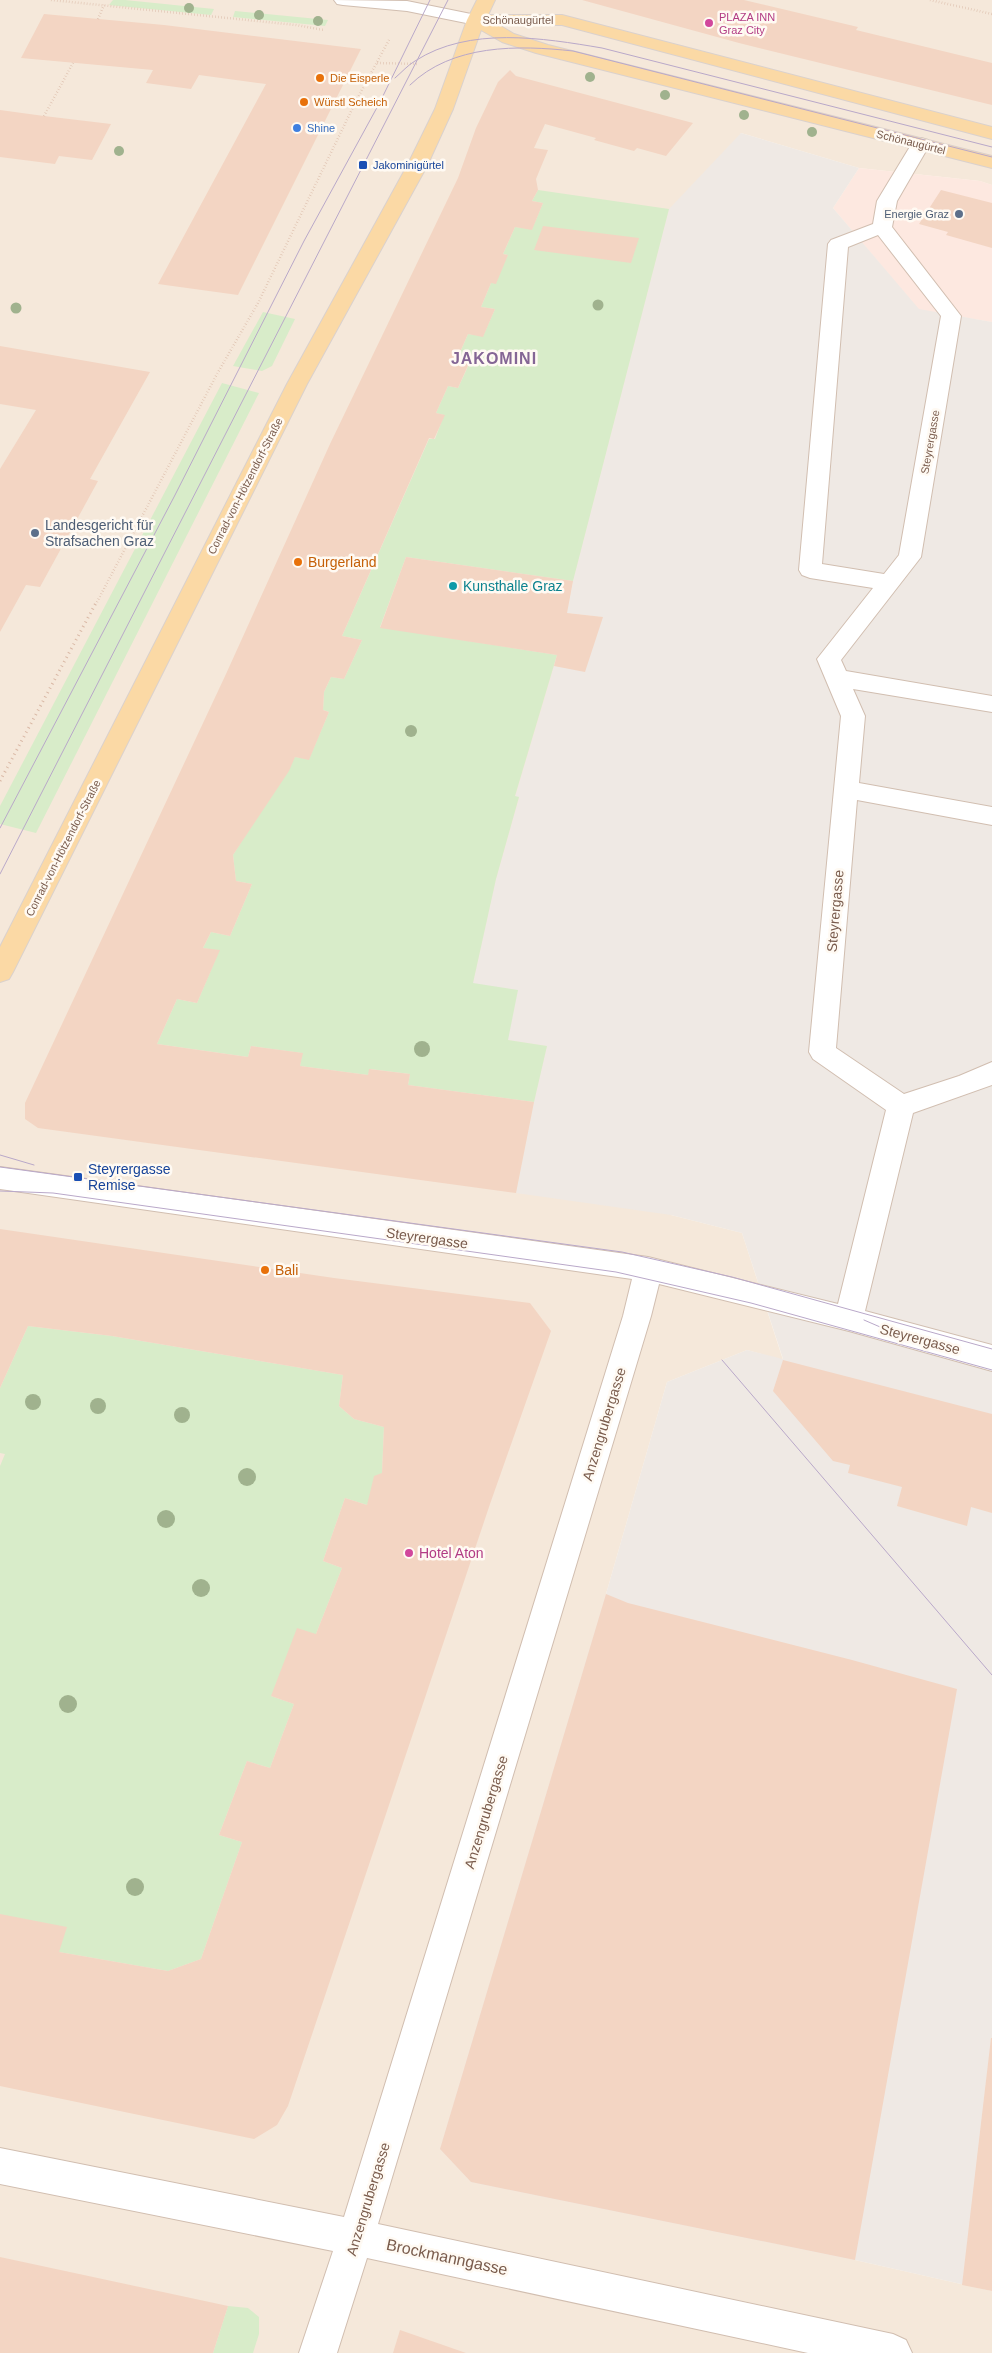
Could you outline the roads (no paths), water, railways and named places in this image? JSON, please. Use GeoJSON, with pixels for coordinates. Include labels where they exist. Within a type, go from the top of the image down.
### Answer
{"type":"FeatureCollection","features":[{"type":"Feature","properties":{"kind":"main road","name":"Conrad-von-Hötzendorf-Straße"},"geometry":{"type":"LineString","coordinates":[[0,972],[273,431],[417,166],[444,109],[476,20],[486,0]]}},
{"type":"Feature","properties":{"kind":"main road","name":"Schönaugürtel"},"geometry":{"type":"LineString","coordinates":[[476,20],[562,20],[992,133]]}},
{"type":"Feature","properties":{"kind":"main road","name":"Schönaugürtel"},"geometry":{"type":"LineString","coordinates":[[476,20],[508,38],[533,47],[992,162]]}},
{"type":"Feature","properties":{"kind":"street"},"geometry":{"type":"LineString","coordinates":[[343,0],[407,6],[476,20]]}},
{"type":"Feature","properties":{"kind":"street"},"geometry":{"type":"LineString","coordinates":[[890,583],[810,570],[838,244],[882,227],[887,201],[921,144]]}},
{"type":"Feature","properties":{"kind":"street","name":"Steyrergasse"},"geometry":{"type":"LineString","coordinates":[[882,227],[951,316],[910,558],[829,659],[852,716],[822,1052],[900,1106]]}},
{"type":"Feature","properties":{"kind":"street"},"geometry":{"type":"LineString","coordinates":[[836,678],[992,704]]}},
{"type":"Feature","properties":{"kind":"street"},"geometry":{"type":"LineString","coordinates":[[846,789],[992,816]]}},
{"type":"Feature","properties":{"kind":"street"},"geometry":{"type":"LineString","coordinates":[[849,1319],[900,1106],[968,1084],[992,1073]]}},
{"type":"Feature","properties":{"kind":"street","name":"Steyrergasse"},"geometry":{"type":"LineString","coordinates":[[0,1178],[648,1269],[849,1319],[992,1358]]}},
{"type":"Feature","properties":{"kind":"street","name":"Anzengrubergasse"},"geometry":{"type":"LineString","coordinates":[[318,2353],[356,2238],[637,1316],[648,1269]]}},
{"type":"Feature","properties":{"kind":"street","name":"Brockmanngasse"},"geometry":{"type":"LineString","coordinates":[[0,2166],[418,2250],[879,2351]]}},
{"type":"Feature","properties":{"kind":"tram line"},"geometry":{"type":"LineString","coordinates":[[0,828],[174,497],[304,241],[380,102],[430,0]]}},
{"type":"Feature","properties":{"kind":"tram line"},"geometry":{"type":"LineString","coordinates":[[417,60],[448,0]]}},
{"type":"Feature","properties":{"kind":"tram line"},"geometry":{"type":"LineString","coordinates":[[417,60],[436,50],[482,39],[531,38],[602,48],[992,147]]}},
{"type":"Feature","properties":{"kind":"tram line"},"geometry":{"type":"LineString","coordinates":[[410,85],[427,72],[445,62],[487,50],[530,48],[573,51],[992,157]]}},
{"type":"Feature","properties":{"kind":"tram line"},"geometry":{"type":"LineString","coordinates":[[0,874],[417,60]]}},
{"type":"Feature","properties":{"kind":"tram line"},"geometry":{"type":"LineString","coordinates":[[395,78],[417,60]]}},
{"type":"Feature","properties":{"kind":"tram line"},"geometry":{"type":"LineString","coordinates":[[0,1155],[34,1165]]}},
{"type":"Feature","properties":{"kind":"tram line"},"geometry":{"type":"LineString","coordinates":[[0,1167],[622,1252],[732,1277],[992,1349]]}},
{"type":"Feature","properties":{"kind":"tram line"},"geometry":{"type":"LineString","coordinates":[[0,1191],[53,1193],[616,1272],[751,1303],[992,1370]]}},
{"type":"Feature","properties":{"kind":"tram line"},"geometry":{"type":"LineString","coordinates":[[864,1320],[924,1346]]}},
{"type":"Feature","properties":{"kind":"tram line"},"geometry":{"type":"LineString","coordinates":[[722,1360],[992,1675]]}},
{"type":"Feature","properties":{"kind":"place","name":"PLAZA INN Graz City"},"geometry":{"type":"Point","coordinates":[709,23]}},
{"type":"Feature","properties":{"kind":"place","name":"Die Eisperle"},"geometry":{"type":"Point","coordinates":[320,78]}},
{"type":"Feature","properties":{"kind":"place","name":"Würstl Scheich"},"geometry":{"type":"Point","coordinates":[304,102]}},
{"type":"Feature","properties":{"kind":"place","name":"Shine"},"geometry":{"type":"Point","coordinates":[297,128]}},
{"type":"Feature","properties":{"kind":"place","name":"Jakominigürtel"},"geometry":{"type":"Point","coordinates":[363,165]}},
{"type":"Feature","properties":{"kind":"place","name":"Energie Graz"},"geometry":{"type":"Point","coordinates":[959,214]}},
{"type":"Feature","properties":{"kind":"place","name":"Landesgericht für Strafsachen Graz"},"geometry":{"type":"Point","coordinates":[35,533]}},
{"type":"Feature","properties":{"kind":"place","name":"Burgerland"},"geometry":{"type":"Point","coordinates":[298,562]}},
{"type":"Feature","properties":{"kind":"place","name":"Kunsthalle Graz"},"geometry":{"type":"Point","coordinates":[453,586]}},
{"type":"Feature","properties":{"kind":"place","name":"Steyrergasse Remise"},"geometry":{"type":"Point","coordinates":[78,1177]}},
{"type":"Feature","properties":{"kind":"place","name":"Bali"},"geometry":{"type":"Point","coordinates":[265,1270]}},
{"type":"Feature","properties":{"kind":"place","name":"Hotel Aton"},"geometry":{"type":"Point","coordinates":[409,1553]}},
{"type":"Feature","properties":{"kind":"district","name":"JAKOMINI"},"geometry":{"type":"Point","coordinates":[494,358]}}]}
